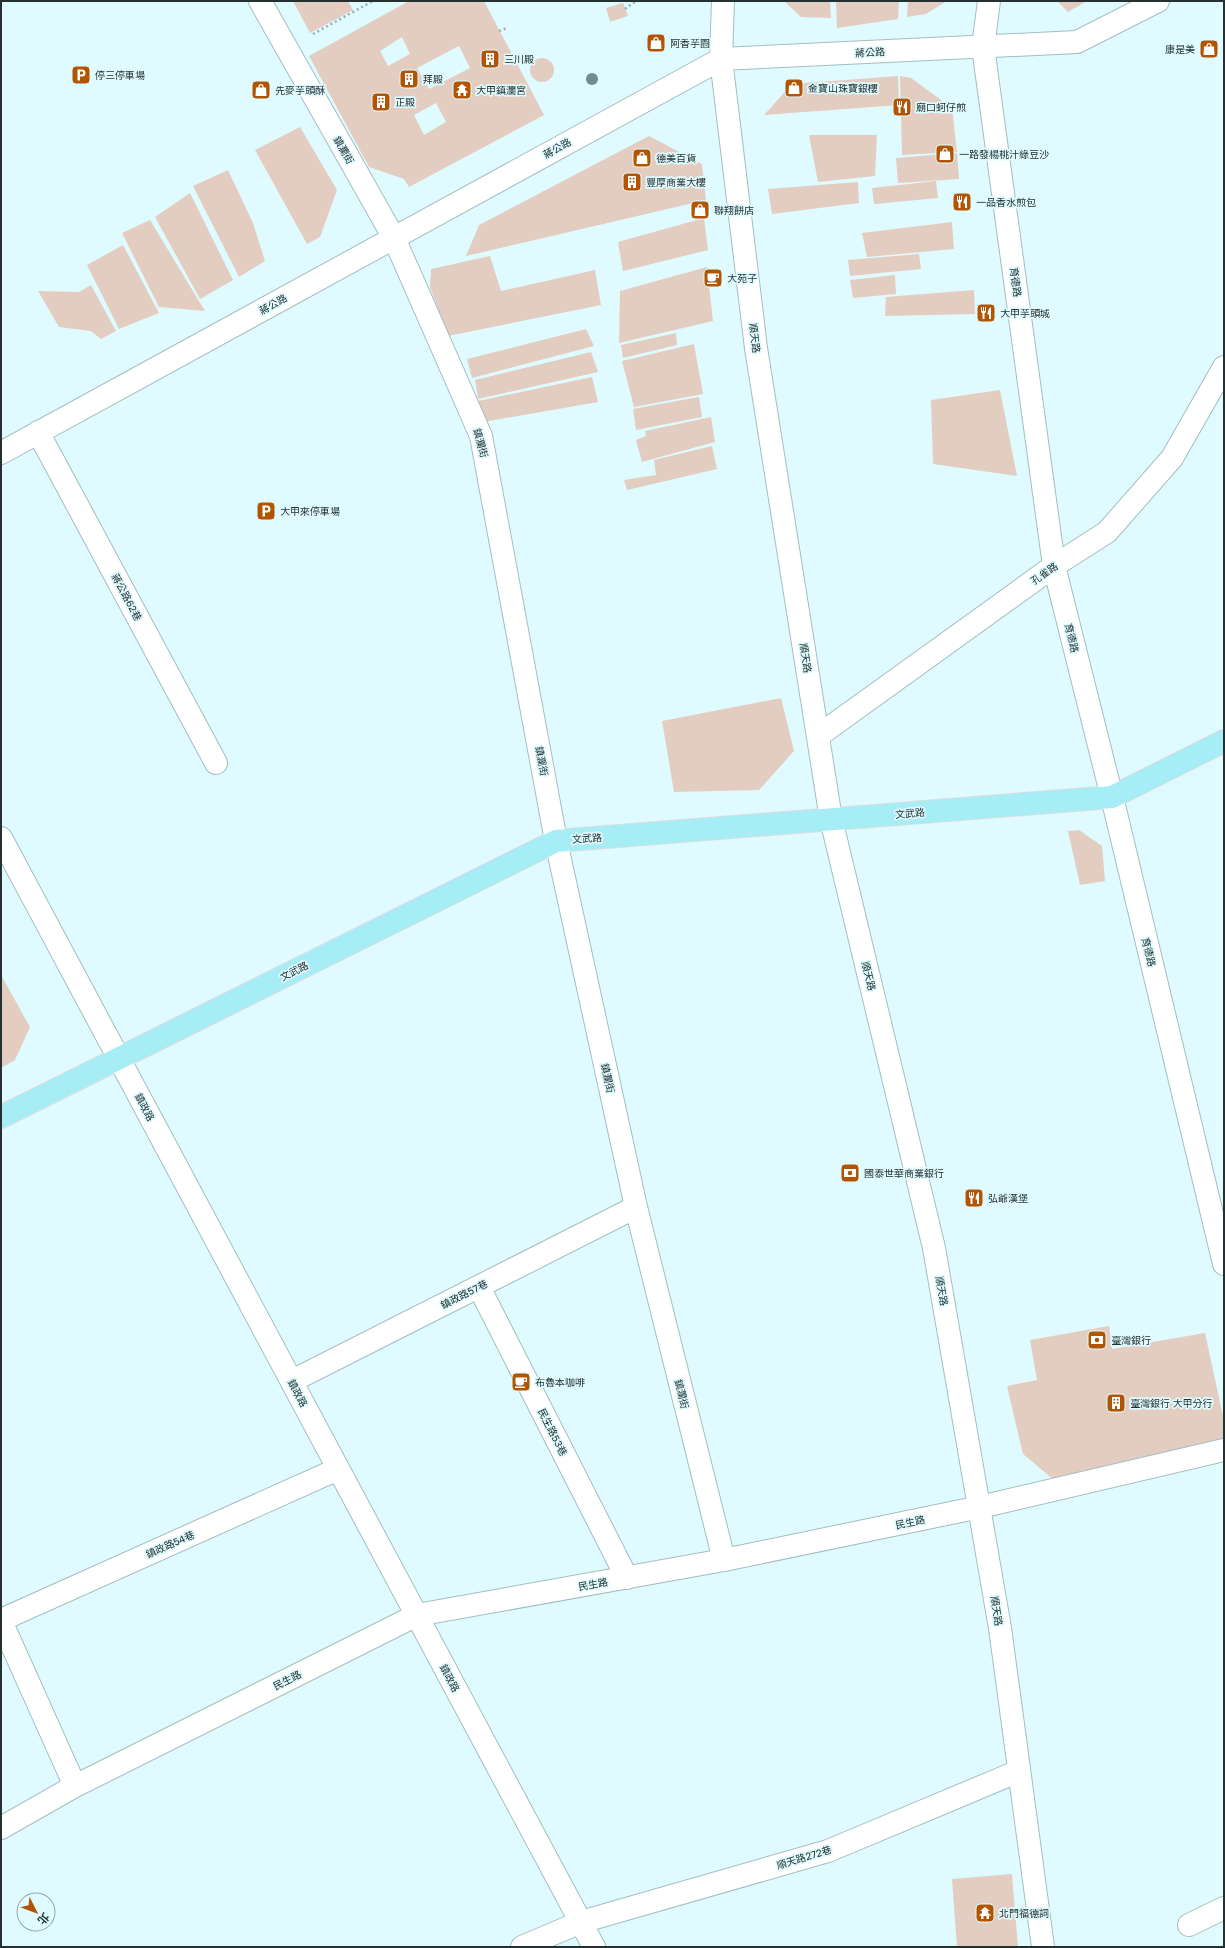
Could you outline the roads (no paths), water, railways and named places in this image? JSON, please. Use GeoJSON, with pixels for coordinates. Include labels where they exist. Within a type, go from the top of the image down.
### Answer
{"type":"FeatureCollection","features":[{"type":"Feature","properties":{"kind":"main road","name":"文武路"},"geometry":{"type":"LineString","coordinates":[[1,1117],[556,841],[1112,797],[1224,741]]}},
{"type":"Feature","properties":{"kind":"street","name":"鎮瀾街"},"geometry":{"type":"LineString","coordinates":[[260,1],[394,238],[481,436],[556,841],[636,1207],[724,1560]]}},
{"type":"Feature","properties":{"kind":"street","name":"順天路"},"geometry":{"type":"LineString","coordinates":[[724,1],[721,59],[756,348],[831,819],[934,1248],[1000,1628],[1043,1947]]}},
{"type":"Feature","properties":{"kind":"street","name":"育德路"},"geometry":{"type":"LineString","coordinates":[[989,1],[983,47],[1054,566],[1112,797],[1224,1264]]}},
{"type":"Feature","properties":{"kind":"street","name":"蔣公路"},"geometry":{"type":"LineString","coordinates":[[1,452],[721,59],[1077,42],[1158,1]]}},
{"type":"Feature","properties":{"kind":"street","name":"孔雀路"},"geometry":{"type":"LineString","coordinates":[[818,736],[1054,566],[1107,532],[1172,458],[1224,367]]}},
{"type":"Feature","properties":{"kind":"street","name":"蔣公路62巷"},"geometry":{"type":"LineString","coordinates":[[38,432],[216,763]]}},
{"type":"Feature","properties":{"kind":"street","name":"鎮政路"},"geometry":{"type":"LineString","coordinates":[[1,838],[594,1947]]}},
{"type":"Feature","properties":{"kind":"street","name":"鎮政路57巷"},"geometry":{"type":"LineString","coordinates":[[292,1381],[636,1207]]}},
{"type":"Feature","properties":{"kind":"street","name":"民生路53巷"},"geometry":{"type":"LineString","coordinates":[[479,1287],[627,1578]]}},
{"type":"Feature","properties":{"kind":"street","name":"民生路"},"geometry":{"type":"LineString","coordinates":[[1,1828],[75,1786],[417,1616],[724,1560],[980,1507],[1224,1450]]}},
{"type":"Feature","properties":{"kind":"street","name":"鎮政路54巷"},"geometry":{"type":"LineString","coordinates":[[1,1620],[338,1468]]}},
{"type":"Feature","properties":{"kind":"street"},"geometry":{"type":"LineString","coordinates":[[1,1620],[75,1786]]}},
{"type":"Feature","properties":{"kind":"street","name":"順天路272巷"},"geometry":{"type":"LineString","coordinates":[[522,1947],[581,1922],[828,1851],[1019,1771]]}},
{"type":"Feature","properties":{"kind":"street"},"geometry":{"type":"LineString","coordinates":[[1189,1925],[1224,1908]]}},
{"type":"Feature","properties":{"kind":"place","name":"阿香芋園"},"geometry":{"type":"Point","coordinates":[656,43]}},
{"type":"Feature","properties":{"kind":"place","name":"康是美"},"geometry":{"type":"Point","coordinates":[1209,49]}},
{"type":"Feature","properties":{"kind":"place","name":"三川殿"},"geometry":{"type":"Point","coordinates":[490,59]}},
{"type":"Feature","properties":{"kind":"place","name":"停三停車場"},"geometry":{"type":"Point","coordinates":[81,75]}},
{"type":"Feature","properties":{"kind":"place","name":"拜殿"},"geometry":{"type":"Point","coordinates":[409,79]}},
{"type":"Feature","properties":{"kind":"place","name":"金寶山珠寶銀樓"},"geometry":{"type":"Point","coordinates":[794,88]}},
{"type":"Feature","properties":{"kind":"place","name":"先麥芋頭酥"},"geometry":{"type":"Point","coordinates":[261,90]}},
{"type":"Feature","properties":{"kind":"place","name":"大甲鎮瀾宮"},"geometry":{"type":"Point","coordinates":[462,90]}},
{"type":"Feature","properties":{"kind":"place","name":"正殿"},"geometry":{"type":"Point","coordinates":[381,102]}},
{"type":"Feature","properties":{"kind":"place","name":"廟口蚵仔煎"},"geometry":{"type":"Point","coordinates":[902,107]}},
{"type":"Feature","properties":{"kind":"place","name":"一路發楊桃汁綠豆沙"},"geometry":{"type":"Point","coordinates":[945,154]}},
{"type":"Feature","properties":{"kind":"place","name":"德美百貨"},"geometry":{"type":"Point","coordinates":[642,158]}},
{"type":"Feature","properties":{"kind":"place","name":"豐厚商業大樓"},"geometry":{"type":"Point","coordinates":[632,182]}},
{"type":"Feature","properties":{"kind":"place","name":"一品香水煎包"},"geometry":{"type":"Point","coordinates":[962,202]}},
{"type":"Feature","properties":{"kind":"place","name":"聯翔餅店"},"geometry":{"type":"Point","coordinates":[700,210]}},
{"type":"Feature","properties":{"kind":"place","name":"大苑子"},"geometry":{"type":"Point","coordinates":[713,278]}},
{"type":"Feature","properties":{"kind":"place","name":"大甲芋頭城"},"geometry":{"type":"Point","coordinates":[986,313]}},
{"type":"Feature","properties":{"kind":"place","name":"大甲來停車場"},"geometry":{"type":"Point","coordinates":[266,511]}},
{"type":"Feature","properties":{"kind":"place","name":"國泰世華商業銀行"},"geometry":{"type":"Point","coordinates":[850,1173]}},
{"type":"Feature","properties":{"kind":"place","name":"弘爺漢堡"},"geometry":{"type":"Point","coordinates":[974,1198]}},
{"type":"Feature","properties":{"kind":"place","name":"臺灣銀行"},"geometry":{"type":"Point","coordinates":[1097,1340]}},
{"type":"Feature","properties":{"kind":"place","name":"布魯本咖啡"},"geometry":{"type":"Point","coordinates":[521,1382]}},
{"type":"Feature","properties":{"kind":"place","name":"臺灣銀行 大甲分行"},"geometry":{"type":"Point","coordinates":[1116,1403]}},
{"type":"Feature","properties":{"kind":"place","name":"北門福德詞"},"geometry":{"type":"Point","coordinates":[985,1913]}}]}
